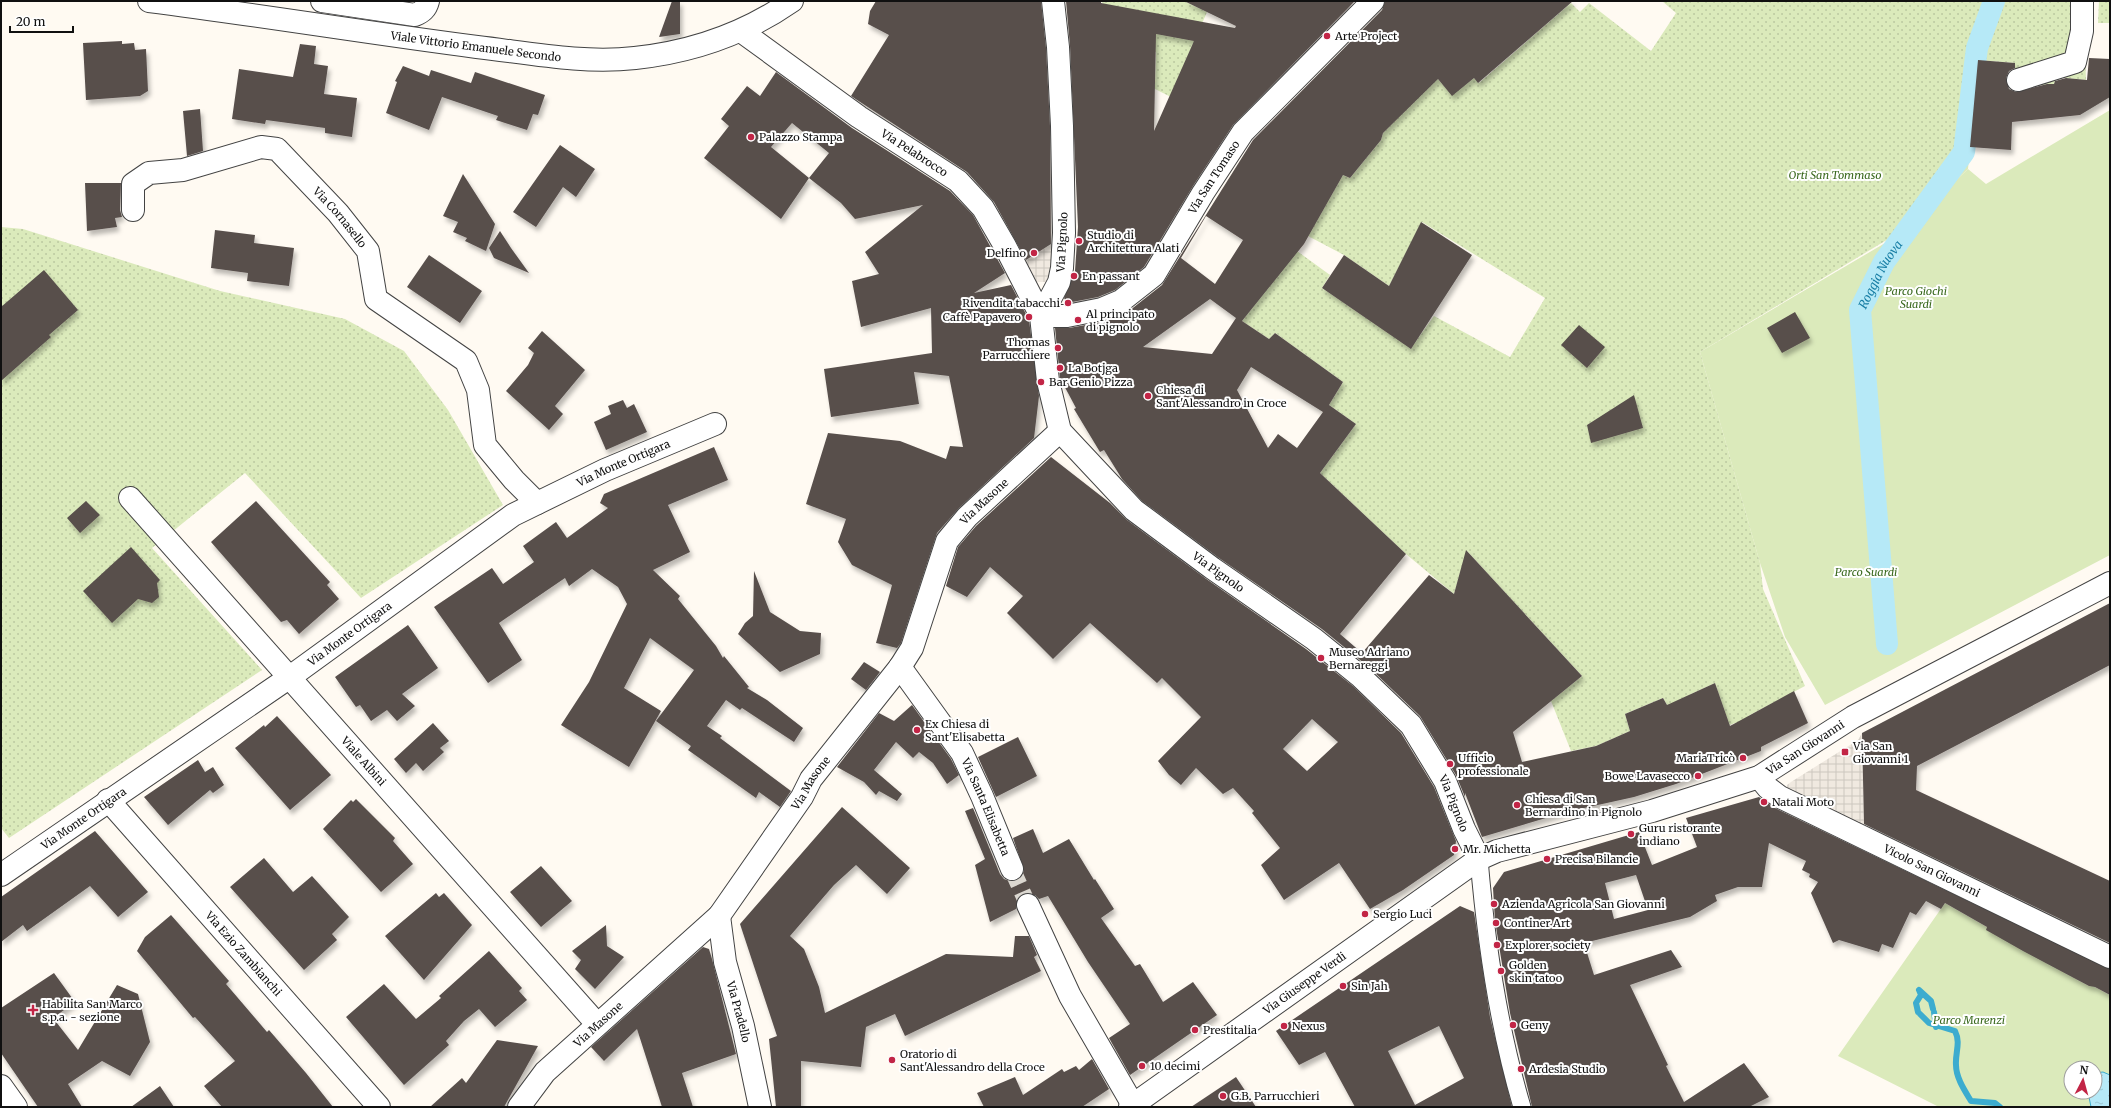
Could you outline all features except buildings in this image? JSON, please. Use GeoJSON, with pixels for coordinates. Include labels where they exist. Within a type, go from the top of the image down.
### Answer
{"type":"FeatureCollection","features":[{"type":"Feature","properties":{"kind":"street","name":"Viale Vittorio Emanuele Secondo"},"geometry":{"type":"LineString","coordinates":[[149,1],[428,41],[566,58],[610,60],[635,58],[684,50],[741,31],[777,12],[792,1]]}},
{"type":"Feature","properties":{"kind":"street"},"geometry":{"type":"LineString","coordinates":[[322,1],[415,15],[422,12],[427,7],[428,1]]}},
{"type":"Feature","properties":{"kind":"street","name":"Via Pignolo"},"geometry":{"type":"LineString","coordinates":[[1053,1],[1058,47],[1062,126],[1064,233],[1062,268],[1059,282],[1041,316],[1048,381],[1060,431],[1134,510],[1212,568],[1314,639],[1361,677],[1411,726],[1445,781],[1464,829],[1479,859],[1493,982],[1510,1068],[1522,1107]]}},
{"type":"Feature","properties":{"kind":"street","name":"Via San Tomaso"},"geometry":{"type":"LineString","coordinates":[[1041,316],[1067,316],[1102,309],[1121,301],[1154,275],[1203,193],[1244,132],[1373,1]]}},
{"type":"Feature","properties":{"kind":"street"},"geometry":{"type":"LineString","coordinates":[[2018,80],[2075,62],[2082,31],[2082,1]]}},
{"type":"Feature","properties":{"kind":"street","name":"Via Pelabrocco"},"geometry":{"type":"LineString","coordinates":[[741,31],[859,117],[958,181],[983,208],[1005,246],[1041,316]]}},
{"type":"Feature","properties":{"kind":"street","name":"Via Cornasello"},"geometry":{"type":"LineString","coordinates":[[133,210],[133,184],[149,173],[182,170],[261,147],[277,149],[338,213],[368,251],[376,299],[466,361],[478,390],[485,445],[514,480],[537,503]]}},
{"type":"Feature","properties":{"kind":"street","name":"Via Monte Ortigara"},"geometry":{"type":"LineString","coordinates":[[1,874],[290,676],[513,515],[605,470],[715,424]]}},
{"type":"Feature","properties":{"kind":"street","name":"Via Masone"},"geometry":{"type":"LineString","coordinates":[[518,1107],[545,1072],[719,916],[802,797],[811,779],[900,667],[912,648],[946,541],[967,517],[1060,431]]}},
{"type":"Feature","properties":{"kind":"street","name":"Viale Albini"},"geometry":{"type":"LineString","coordinates":[[130,498],[290,676],[597,1024]]}},
{"type":"Feature","properties":{"kind":"street","name":"Via San Giovanni"},"geometry":{"type":"LineString","coordinates":[[1479,859],[1497,851],[1652,811],[1759,777],[1853,717],[2110,583]]}},
{"type":"Feature","properties":{"kind":"street","name":"Via Santa Elisabetta"},"geometry":{"type":"LineString","coordinates":[[900,667],[962,753],[982,796],[1012,869]]}},
{"type":"Feature","properties":{"kind":"street","name":"Vicolo San Giovanni"},"geometry":{"type":"LineString","coordinates":[[1759,777],[1768,788],[1780,797],[2110,957]]}},
{"type":"Feature","properties":{"kind":"street","name":"Via Ezio Zambianchi"},"geometry":{"type":"LineString","coordinates":[[108,800],[379,1107]]}},
{"type":"Feature","properties":{"kind":"street","name":"Via Giuseppe Verdi"},"geometry":{"type":"LineString","coordinates":[[1132,1106],[1479,859]]}},
{"type":"Feature","properties":{"kind":"street"},"geometry":{"type":"LineString","coordinates":[[1028,905],[1070,996],[1132,1106]]}},
{"type":"Feature","properties":{"kind":"street","name":"Via Pradello"},"geometry":{"type":"LineString","coordinates":[[719,916],[725,962],[743,1026],[760,1107]]}},
{"type":"Feature","properties":{"kind":"street"},"geometry":{"type":"LineString","coordinates":[[1,1086],[16,1107]]}},
{"type":"Feature","properties":{"kind":"green space"},"geometry":{"type":"Polygon","coordinates":[[[1101,1],[1184,1],[1207,12],[1181,72],[1177,100],[1153,88],[1142,86],[1155,85],[1156,52],[1140,50],[1101,1]]]}},
{"type":"Feature","properties":{"kind":"green space","name":"Orti San Tommaso"},"geometry":{"type":"Polygon","coordinates":[[[1662,1],[2083,1],[2086,80],[2057,77],[2054,84],[2013,88],[2015,63],[1978,60],[1968,169],[1895,235],[1700,352],[1760,563],[1763,589],[1805,686],[1748,716],[1749,719],[1729,725],[1715,683],[1691,694],[1669,708],[1663,698],[1625,714],[1630,731],[1596,746],[1571,751],[1551,701],[1582,676],[1467,551],[1454,594],[1406,554],[1320,473],[1356,424],[1329,405],[1343,382],[1275,333],[1269,339],[1242,321],[1297,251],[1330,275],[1322,288],[1411,348],[1434,316],[1510,357],[1545,298],[1422,222],[1389,286],[1344,255],[1308,236],[1343,175],[1350,178],[1381,140],[1383,133],[1437,78],[1452,95],[1474,78],[1479,83],[1571,3],[1580,12],[1589,3],[1651,51],[1676,13],[1662,1]]]}},
{"type":"Feature","properties":{"kind":"green space"},"geometry":{"type":"Polygon","coordinates":[[[2099,1],[2110,1],[2110,23],[2098,23],[2099,1]]]}},
{"type":"Feature","properties":{"kind":"green space","name":"Parco Suardi"},"geometry":{"type":"Polygon","coordinates":[[[2110,110],[2110,555],[1825,705],[1785,637],[1760,563],[1700,352],[1897,236],[1968,169],[1986,184],[2110,110]]]}},
{"type":"Feature","properties":{"kind":"green space"},"geometry":{"type":"Polygon","coordinates":[[[1,227],[23,229],[220,291],[345,319],[404,351],[448,410],[503,505],[361,598],[245,473],[152,548],[262,670],[9,838],[1,828],[1,227]]]}},
{"type":"Feature","properties":{"kind":"green space","name":"Parco Marenzi"},"geometry":{"type":"Polygon","coordinates":[[[1945,903],[1987,927],[1987,930],[2089,986],[2091,985],[2110,995],[2110,1107],[1939,1107],[1838,1056],[1945,903]]]}},
{"type":"Feature","properties":{"kind":"shaded area"},"geometry":{"type":"Polygon","coordinates":[[[1056,241],[1056,267],[1047,282],[1037,282],[1031,279],[1020,264],[1056,241]]]}},
{"type":"Feature","properties":{"kind":"shaded area"},"geometry":{"type":"Polygon","coordinates":[[[1862,733],[1864,830],[1786,790],[1787,785],[1791,782],[1858,740],[1862,733]]]}},
{"type":"Feature","properties":{"kind":"water"},"geometry":{"type":"Polygon","coordinates":[[[2103,1072],[2110,1075],[2110,1107],[2091,1107],[2090,1100],[2103,1100],[2103,1072]]]}},
{"type":"Feature","properties":{"kind":"waterway","name":"Roggia Nuova"},"geometry":{"type":"LineString","coordinates":[[1887,644],[1860,310],[1884,262],[1964,152],[1977,48],[1994,1]]}},
{"type":"Feature","properties":{"kind":"waterway"},"geometry":{"type":"LineString","coordinates":[[1919,990],[1931,1001],[1933,1009]]}},
{"type":"Feature","properties":{"kind":"waterway"},"geometry":{"type":"LineString","coordinates":[[1918,1012],[1916,1003],[1921,995],[1919,990]]}},
{"type":"Feature","properties":{"kind":"waterway"},"geometry":{"type":"LineString","coordinates":[[1934,1012],[1936,1027]]}},
{"type":"Feature","properties":{"kind":"waterway"},"geometry":{"type":"LineString","coordinates":[[1920,1014],[1929,1023],[1955,1031],[1958,1040],[1956,1070],[1961,1084],[1971,1101],[1995,1103],[2000,1107]]}},
{"type":"Feature","properties":{"kind":"tunnel"},"geometry":{"type":"LineString","coordinates":[[1012,869],[1028,905]]}},
{"type":"Feature","properties":{"kind":"place","name":"Arte Project"},"geometry":{"type":"Point","coordinates":[1327,36]}},
{"type":"Feature","properties":{"kind":"place","name":"Palazzo Stampa"},"geometry":{"type":"Point","coordinates":[751,137]}},
{"type":"Feature","properties":{"kind":"place","name":"Studio di Architettura Alati"},"geometry":{"type":"Point","coordinates":[1079,241]}},
{"type":"Feature","properties":{"kind":"place","name":"Delfino"},"geometry":{"type":"Point","coordinates":[1034,253]}},
{"type":"Feature","properties":{"kind":"place","name":"En passant"},"geometry":{"type":"Point","coordinates":[1074,276]}},
{"type":"Feature","properties":{"kind":"place","name":"Rivendita tabacchi"},"geometry":{"type":"Point","coordinates":[1068,303]}},
{"type":"Feature","properties":{"kind":"place","name":"Caffè Papavero"},"geometry":{"type":"Point","coordinates":[1029,317]}},
{"type":"Feature","properties":{"kind":"place","name":"Al principato di pignolo"},"geometry":{"type":"Point","coordinates":[1078,320]}},
{"type":"Feature","properties":{"kind":"place","name":"Thomas Parrucchiere"},"geometry":{"type":"Point","coordinates":[1058,348]}},
{"type":"Feature","properties":{"kind":"place","name":"La Botjga"},"geometry":{"type":"Point","coordinates":[1060,368]}},
{"type":"Feature","properties":{"kind":"place","name":"Bar Genio Pizza"},"geometry":{"type":"Point","coordinates":[1041,382]}},
{"type":"Feature","properties":{"kind":"place","name":"Chiesa di Sant'Alessandro in Croce"},"geometry":{"type":"Point","coordinates":[1148,396]}},
{"type":"Feature","properties":{"kind":"place","name":"Museo Adriano Bernareggi"},"geometry":{"type":"Point","coordinates":[1321,658]}},
{"type":"Feature","properties":{"kind":"place","name":"Ex Chiesa di Sant'Elisabetta"},"geometry":{"type":"Point","coordinates":[917,730]}},
{"type":"Feature","properties":{"kind":"place","name":"Via San Giovanni 1"},"geometry":{"type":"Point","coordinates":[1845,752]}},
{"type":"Feature","properties":{"kind":"place","name":"MariaTricò"},"geometry":{"type":"Point","coordinates":[1743,758]}},
{"type":"Feature","properties":{"kind":"place","name":"Ufficio professionale"},"geometry":{"type":"Point","coordinates":[1450,764]}},
{"type":"Feature","properties":{"kind":"place","name":"Bowe Lavasecco"},"geometry":{"type":"Point","coordinates":[1698,776]}},
{"type":"Feature","properties":{"kind":"place","name":"Natali Moto"},"geometry":{"type":"Point","coordinates":[1764,802]}},
{"type":"Feature","properties":{"kind":"place","name":"Chiesa di San Bernardino in Pignolo"},"geometry":{"type":"Point","coordinates":[1517,805]}},
{"type":"Feature","properties":{"kind":"place","name":"Guru ristorante indiano"},"geometry":{"type":"Point","coordinates":[1631,834]}},
{"type":"Feature","properties":{"kind":"place","name":"Mr. Michetta"},"geometry":{"type":"Point","coordinates":[1455,849]}},
{"type":"Feature","properties":{"kind":"place","name":"Precisa Bilancie"},"geometry":{"type":"Point","coordinates":[1547,859]}},
{"type":"Feature","properties":{"kind":"place","name":"Azienda Agricola San Giovanni"},"geometry":{"type":"Point","coordinates":[1494,904]}},
{"type":"Feature","properties":{"kind":"place","name":"Sergio Luci"},"geometry":{"type":"Point","coordinates":[1365,914]}},
{"type":"Feature","properties":{"kind":"place","name":"Continer Art"},"geometry":{"type":"Point","coordinates":[1496,923]}},
{"type":"Feature","properties":{"kind":"place","name":"Explorer society"},"geometry":{"type":"Point","coordinates":[1497,945]}},
{"type":"Feature","properties":{"kind":"place","name":"Golden skin tatoo"},"geometry":{"type":"Point","coordinates":[1501,971]}},
{"type":"Feature","properties":{"kind":"place","name":"Sin Jah"},"geometry":{"type":"Point","coordinates":[1343,986]}},
{"type":"Feature","properties":{"kind":"place","name":"Habilita San Marco s.p.a. - sezione"},"geometry":{"type":"Point","coordinates":[33,1010]}},
{"type":"Feature","properties":{"kind":"place","name":"Geny"},"geometry":{"type":"Point","coordinates":[1513,1025]}},
{"type":"Feature","properties":{"kind":"place","name":"Nexus"},"geometry":{"type":"Point","coordinates":[1284,1026]}},
{"type":"Feature","properties":{"kind":"place","name":"Prestitalia"},"geometry":{"type":"Point","coordinates":[1195,1030]}},
{"type":"Feature","properties":{"kind":"place","name":"Oratorio di Sant'Alessandro della Croce"},"geometry":{"type":"Point","coordinates":[892,1060]}},
{"type":"Feature","properties":{"kind":"place","name":"10 decimi"},"geometry":{"type":"Point","coordinates":[1142,1066]}},
{"type":"Feature","properties":{"kind":"place","name":"Ardesia Studio"},"geometry":{"type":"Point","coordinates":[1521,1069]}},
{"type":"Feature","properties":{"kind":"place","name":"G.B. Parrucchieri"},"geometry":{"type":"Point","coordinates":[1223,1096]}},
{"type":"Feature","properties":{"kind":"park label","name":"Parco Giochi Suardi"},"geometry":{"type":"Point","coordinates":[1916,297]}}]}
